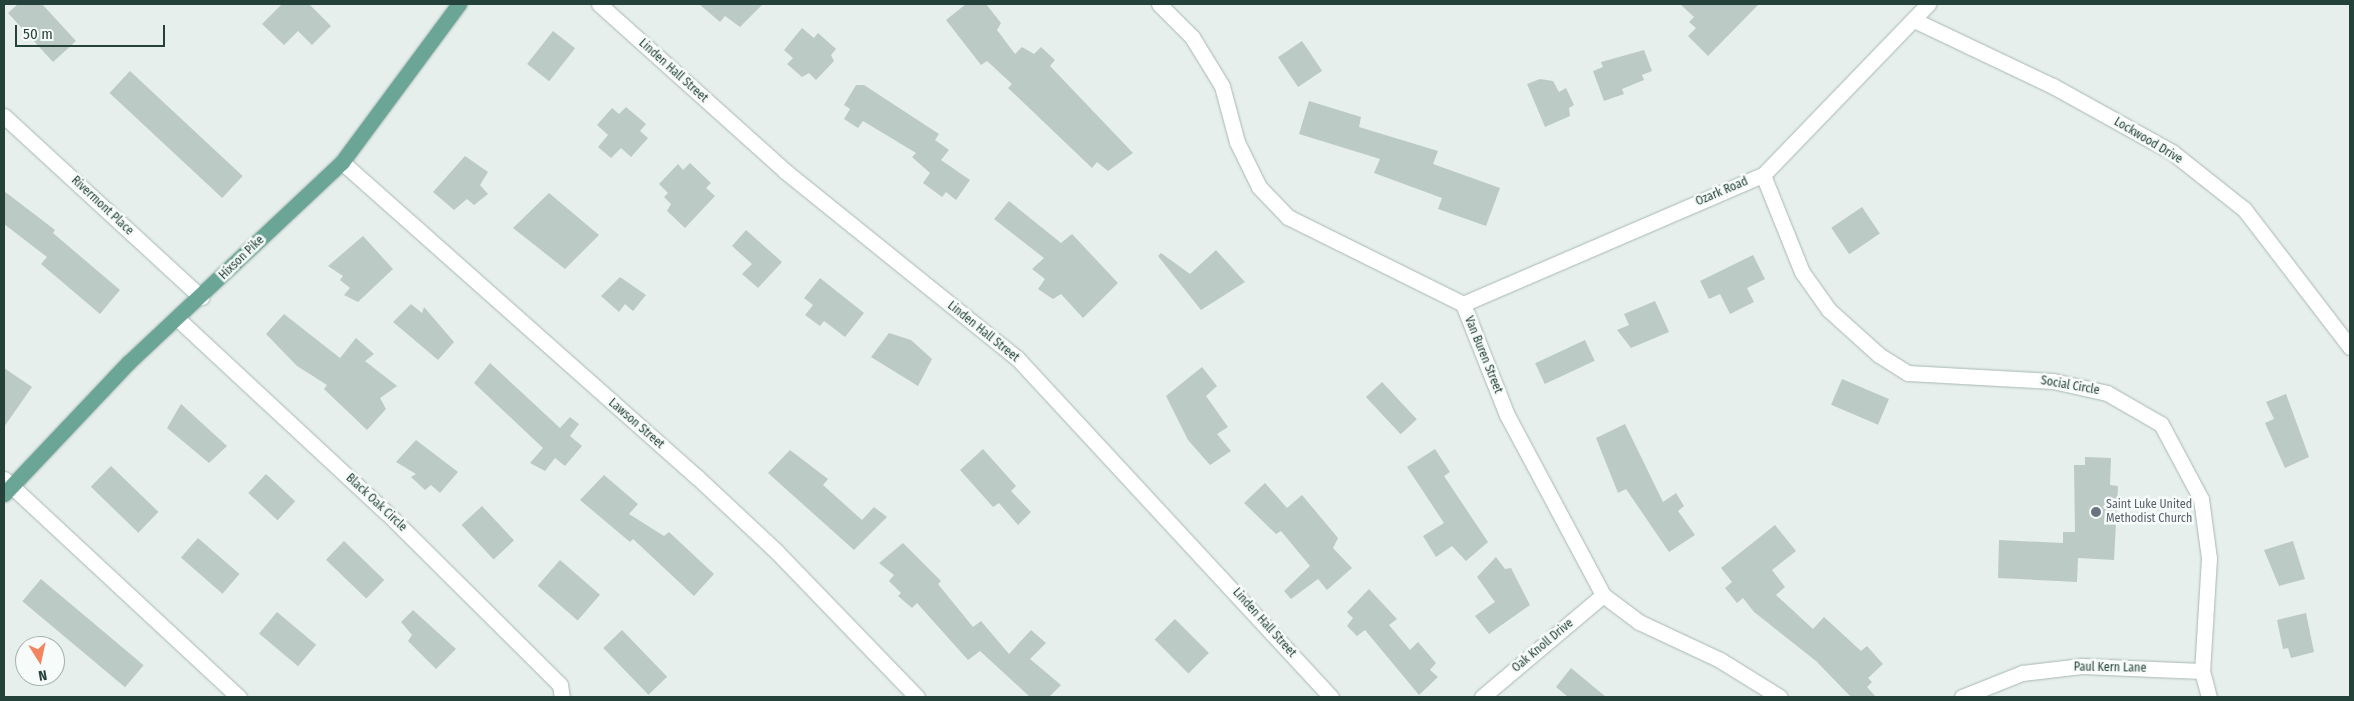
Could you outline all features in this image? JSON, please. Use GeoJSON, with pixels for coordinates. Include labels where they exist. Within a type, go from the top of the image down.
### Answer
{"type":"FeatureCollection","features":[{"type":"Feature","properties":{"kind":"main road","name":"Hixson Pike"},"geometry":{"type":"LineString","coordinates":[[6,485],[342,162],[459,4]]}},
{"type":"Feature","properties":{"kind":"street","name":"Linden Hall Street"},"geometry":{"type":"LineString","coordinates":[[599,4],[785,171],[1017,358],[1132,478],[1331,697]]}},
{"type":"Feature","properties":{"kind":"street","name":"Van Buren Street"},"geometry":{"type":"LineString","coordinates":[[1159,4],[1192,37],[1222,86],[1237,142],[1259,187],[1288,217],[1463,304],[1507,415],[1603,595],[1639,622],[1720,660],[1780,697]]}},
{"type":"Feature","properties":{"kind":"street","name":"Ozark Road"},"geometry":{"type":"LineString","coordinates":[[1463,304],[1763,175],[1916,21],[1928,4]]}},
{"type":"Feature","properties":{"kind":"street","name":"Lockwood Drive"},"geometry":{"type":"LineString","coordinates":[[1916,21],[2053,86],[2172,152],[2244,209],[2350,347]]}},
{"type":"Feature","properties":{"kind":"street","name":"Rivermont Place"},"geometry":{"type":"LineString","coordinates":[[4,116],[201,297]]}},
{"type":"Feature","properties":{"kind":"street","name":"Lawson Street"},"geometry":{"type":"LineString","coordinates":[[342,162],[704,484],[917,697]]}},
{"type":"Feature","properties":{"kind":"street","name":"Social Circle"},"geometry":{"type":"LineString","coordinates":[[1763,175],[1802,272],[1829,310],[1879,356],[1908,373],[2053,381],[2107,393],[2161,424],[2201,500],[2209,558],[2202,670],[2209,697]]}},
{"type":"Feature","properties":{"kind":"street","name":"Black Oak Circle"},"geometry":{"type":"LineString","coordinates":[[178,319],[394,518],[560,685],[562,697]]}},
{"type":"Feature","properties":{"kind":"street"},"geometry":{"type":"LineString","coordinates":[[6,485],[239,697]]}},
{"type":"Feature","properties":{"kind":"street","name":"Oak Knoll Drive"},"geometry":{"type":"LineString","coordinates":[[1482,697],[1603,595]]}},
{"type":"Feature","properties":{"kind":"street","name":"Paul Kern Lane"},"geometry":{"type":"LineString","coordinates":[[1962,697],[2022,672],[2082,666],[2202,670]]}},
{"type":"Feature","properties":{"kind":"building"},"geometry":{"type":"Polygon","coordinates":[[[18,4],[42,4],[76,41],[53,62],[8,13],[18,4]]]}},
{"type":"Feature","properties":{"kind":"building"},"geometry":{"type":"Polygon","coordinates":[[[282,4],[309,4],[331,26],[312,45],[298,31],[284,45],[262,24],[282,4]]]}},
{"type":"Feature","properties":{"kind":"building"},"geometry":{"type":"Polygon","coordinates":[[[699,4],[763,4],[740,27],[725,16],[720,22],[699,4]]]}},
{"type":"Feature","properties":{"kind":"building"},"geometry":{"type":"Polygon","coordinates":[[[966,4],[986,4],[1001,23],[997,30],[1015,54],[1022,47],[1034,54],[1041,47],[1055,60],[1050,66],[1133,153],[1108,171],[1097,162],[1092,168],[1008,88],[1012,84],[987,61],[981,65],[946,20],[966,4]]]}},
{"type":"Feature","properties":{"kind":"building"},"geometry":{"type":"Polygon","coordinates":[[[1680,4],[1759,4],[1708,56],[1688,36],[1696,28],[1689,22],[1694,17],[1680,4]]]}},
{"type":"Feature","properties":{"kind":"building"},"geometry":{"type":"Polygon","coordinates":[[[802,28],[814,38],[818,33],[836,49],[831,55],[834,61],[816,80],[809,73],[802,77],[787,64],[793,58],[784,50],[802,28]]]}},
{"type":"Feature","properties":{"kind":"building"},"geometry":{"type":"Polygon","coordinates":[[[553,31],[575,48],[549,81],[527,64],[553,31]]]}},
{"type":"Feature","properties":{"kind":"building"},"geometry":{"type":"Polygon","coordinates":[[[1302,41],[1322,71],[1298,87],[1278,57],[1302,41]]]}},
{"type":"Feature","properties":{"kind":"building"},"geometry":{"type":"Polygon","coordinates":[[[1644,50],[1652,71],[1642,75],[1644,80],[1622,89],[1624,94],[1604,101],[1593,71],[1603,67],[1601,62],[1644,50]]]}},
{"type":"Feature","properties":{"kind":"building"},"geometry":{"type":"Polygon","coordinates":[[[130,71],[243,176],[222,198],[110,93],[130,71]]]}},
{"type":"Feature","properties":{"kind":"building"},"geometry":{"type":"Polygon","coordinates":[[[1540,79],[1553,81],[1559,92],[1566,88],[1574,105],[1569,108],[1570,116],[1545,127],[1527,84],[1540,79]]]}},
{"type":"Feature","properties":{"kind":"building"},"geometry":{"type":"Polygon","coordinates":[[[856,85],[864,85],[939,134],[935,140],[949,150],[941,160],[970,180],[956,200],[946,192],[942,197],[923,183],[930,173],[912,157],[916,153],[863,121],[858,128],[844,119],[850,109],[844,105],[856,85]]]}},
{"type":"Feature","properties":{"kind":"building"},"geometry":{"type":"Polygon","coordinates":[[[1309,101],[1361,117],[1359,127],[1438,151],[1433,164],[1500,188],[1486,226],[1438,209],[1442,198],[1374,173],[1380,159],[1299,134],[1309,101]]]}},
{"type":"Feature","properties":{"kind":"building"},"geometry":{"type":"Polygon","coordinates":[[[626,107],[646,124],[640,131],[648,138],[631,157],[621,148],[611,158],[598,147],[608,135],[597,125],[612,108],[619,114],[626,107]]]}},
{"type":"Feature","properties":{"kind":"building"},"geometry":{"type":"Polygon","coordinates":[[[465,156],[488,172],[480,185],[488,194],[474,205],[467,199],[454,210],[433,192],[465,156]]]}},
{"type":"Feature","properties":{"kind":"building"},"geometry":{"type":"Polygon","coordinates":[[[690,163],[711,183],[706,188],[715,196],[685,228],[667,211],[671,204],[664,197],[668,193],[659,184],[678,164],[683,170],[690,163]]]}},
{"type":"Feature","properties":{"kind":"building"},"geometry":{"type":"Polygon","coordinates":[[[4,191],[55,230],[53,233],[120,290],[100,314],[41,264],[47,257],[4,224],[4,191]]]}},
{"type":"Feature","properties":{"kind":"building"},"geometry":{"type":"Polygon","coordinates":[[[549,193],[599,235],[565,269],[513,228],[549,193]]]}},
{"type":"Feature","properties":{"kind":"building"},"geometry":{"type":"Polygon","coordinates":[[[1009,201],[1061,243],[1072,234],[1118,283],[1083,318],[1061,294],[1053,299],[1038,289],[1045,279],[1032,269],[1044,258],[994,219],[1009,201]]]}},
{"type":"Feature","properties":{"kind":"building"},"geometry":{"type":"Polygon","coordinates":[[[1862,207],[1880,234],[1849,254],[1831,228],[1862,207]]]}},
{"type":"Feature","properties":{"kind":"building"},"geometry":{"type":"Polygon","coordinates":[[[746,230],[782,262],[758,288],[742,274],[752,264],[732,246],[746,230]]]}},
{"type":"Feature","properties":{"kind":"building"},"geometry":{"type":"Polygon","coordinates":[[[363,236],[393,269],[358,302],[344,295],[350,288],[340,280],[343,276],[328,266],[363,236]]]}},
{"type":"Feature","properties":{"kind":"building"},"geometry":{"type":"Polygon","coordinates":[[[1216,250],[1245,282],[1201,310],[1158,256],[1161,253],[1190,274],[1216,250]]]}},
{"type":"Feature","properties":{"kind":"building"},"geometry":{"type":"Polygon","coordinates":[[[1753,255],[1765,279],[1747,288],[1754,302],[1730,314],[1720,294],[1709,299],[1700,281],[1753,255]]]}},
{"type":"Feature","properties":{"kind":"building"},"geometry":{"type":"Polygon","coordinates":[[[620,277],[646,295],[633,311],[625,304],[619,312],[601,296],[620,277]]]}},
{"type":"Feature","properties":{"kind":"building"},"geometry":{"type":"Polygon","coordinates":[[[820,278],[864,313],[845,337],[824,321],[820,326],[805,315],[813,305],[804,298],[820,278]]]}},
{"type":"Feature","properties":{"kind":"building"},"geometry":{"type":"Polygon","coordinates":[[[1655,301],[1669,332],[1631,348],[1617,330],[1629,325],[1624,314],[1655,301]]]}},
{"type":"Feature","properties":{"kind":"building"},"geometry":{"type":"Polygon","coordinates":[[[411,304],[422,313],[424,307],[454,342],[438,360],[393,322],[411,304]]]}},
{"type":"Feature","properties":{"kind":"building"},"geometry":{"type":"Polygon","coordinates":[[[284,314],[340,358],[356,338],[374,354],[365,361],[397,386],[380,398],[386,409],[367,430],[324,389],[327,385],[297,366],[266,334],[284,314]]]}},
{"type":"Feature","properties":{"kind":"building"},"geometry":{"type":"Polygon","coordinates":[[[889,333],[911,340],[932,359],[918,386],[871,357],[889,333]]]}},
{"type":"Feature","properties":{"kind":"building"},"geometry":{"type":"Polygon","coordinates":[[[1585,340],[1595,361],[1545,384],[1535,363],[1585,340]]]}},
{"type":"Feature","properties":{"kind":"building"},"geometry":{"type":"Polygon","coordinates":[[[490,363],[560,428],[570,417],[579,424],[570,436],[582,446],[565,466],[555,458],[545,471],[530,463],[543,448],[474,383],[490,363]]]}},
{"type":"Feature","properties":{"kind":"building"},"geometry":{"type":"Polygon","coordinates":[[[1202,367],[1217,386],[1206,396],[1228,427],[1217,434],[1231,451],[1210,465],[1188,440],[1166,396],[1202,367]]]}},
{"type":"Feature","properties":{"kind":"building"},"geometry":{"type":"Polygon","coordinates":[[[4,368],[32,387],[4,427],[4,368]]]}},
{"type":"Feature","properties":{"kind":"building"},"geometry":{"type":"Polygon","coordinates":[[[1842,379],[1889,399],[1878,425],[1831,405],[1842,379]]]}},
{"type":"Feature","properties":{"kind":"building"},"geometry":{"type":"Polygon","coordinates":[[[1382,382],[1417,419],[1401,434],[1366,397],[1382,382]]]}},
{"type":"Feature","properties":{"kind":"building"},"geometry":{"type":"Polygon","coordinates":[[[2286,394],[2309,457],[2285,468],[2265,423],[2274,419],[2266,402],[2286,394]]]}},
{"type":"Feature","properties":{"kind":"building"},"geometry":{"type":"Polygon","coordinates":[[[181,404],[227,446],[209,463],[167,428],[181,404]]]}},
{"type":"Feature","properties":{"kind":"building"},"geometry":{"type":"Polygon","coordinates":[[[1625,424],[1663,502],[1676,493],[1684,506],[1678,511],[1695,535],[1669,552],[1626,489],[1618,493],[1596,438],[1625,424]]]}},
{"type":"Feature","properties":{"kind":"building"},"geometry":{"type":"Polygon","coordinates":[[[416,440],[458,472],[440,493],[431,485],[425,490],[411,477],[416,474],[396,462],[416,440]]]}},
{"type":"Feature","properties":{"kind":"building"},"geometry":{"type":"Polygon","coordinates":[[[983,449],[1016,486],[1011,491],[1031,512],[1018,525],[999,503],[993,507],[960,470],[983,449]]]}},
{"type":"Feature","properties":{"kind":"building"},"geometry":{"type":"Polygon","coordinates":[[[1435,449],[1450,472],[1444,476],[1488,542],[1466,561],[1452,546],[1436,557],[1423,536],[1444,523],[1407,467],[1435,449]]]}},
{"type":"Feature","properties":{"kind":"building"},"geometry":{"type":"Polygon","coordinates":[[[790,450],[828,479],[823,485],[862,520],[874,507],[887,517],[854,550],[768,473],[790,450]]]}},
{"type":"Feature","properties":{"kind":"building","name":"Saint Luke United Methodist Church"},"geometry":{"type":"Polygon","coordinates":[[[2085,457],[2111,458],[2110,485],[2118,486],[2114,560],[2078,558],[2077,582],[1998,578],[1999,540],[2063,543],[2063,532],[2075,532],[2074,465],[2085,465],[2085,457]]]}},
{"type":"Feature","properties":{"kind":"building"},"geometry":{"type":"Polygon","coordinates":[[[111,466],[158,512],[138,533],[91,487],[111,466]]]}},
{"type":"Feature","properties":{"kind":"building"},"geometry":{"type":"Polygon","coordinates":[[[266,474],[295,501],[278,520],[248,493],[266,474]]]}},
{"type":"Feature","properties":{"kind":"building"},"geometry":{"type":"Polygon","coordinates":[[[604,475],[638,504],[629,514],[664,536],[669,532],[714,574],[694,596],[633,539],[630,542],[580,500],[604,475]]]}},
{"type":"Feature","properties":{"kind":"building"},"geometry":{"type":"Polygon","coordinates":[[[1265,483],[1287,508],[1302,495],[1338,538],[1333,548],[1352,568],[1327,590],[1318,579],[1291,599],[1284,591],[1310,566],[1281,531],[1276,534],[1244,503],[1265,483]]]}},
{"type":"Feature","properties":{"kind":"building"},"geometry":{"type":"Polygon","coordinates":[[[482,506],[514,540],[494,559],[462,525],[482,506]]]}},
{"type":"Feature","properties":{"kind":"building"},"geometry":{"type":"Polygon","coordinates":[[[1775,525],[1796,551],[1772,570],[1785,587],[1776,595],[1813,629],[1824,617],[1861,651],[1867,646],[1883,664],[1868,678],[1872,682],[1867,687],[1876,697],[1851,697],[1816,661],[1754,612],[1743,598],[1737,603],[1725,588],[1732,582],[1721,568],[1775,525]]]}},
{"type":"Feature","properties":{"kind":"building"},"geometry":{"type":"Polygon","coordinates":[[[198,538],[240,574],[222,594],[181,558],[198,538]]]}},
{"type":"Feature","properties":{"kind":"building"},"geometry":{"type":"Polygon","coordinates":[[[344,541],[384,580],[366,599],[326,560],[344,541]]]}},
{"type":"Feature","properties":{"kind":"building"},"geometry":{"type":"Polygon","coordinates":[[[2293,541],[2305,579],[2279,586],[2264,550],[2293,541]]]}},
{"type":"Feature","properties":{"kind":"building"},"geometry":{"type":"Polygon","coordinates":[[[903,543],[941,581],[938,584],[973,627],[981,621],[1009,654],[1031,630],[1046,643],[1030,659],[1061,685],[1049,697],[1030,697],[980,651],[968,660],[917,603],[912,608],[898,596],[901,593],[889,581],[894,575],[879,563],[903,543]]]}},
{"type":"Feature","properties":{"kind":"building"},"geometry":{"type":"Polygon","coordinates":[[[1496,557],[1505,569],[1511,568],[1530,605],[1489,634],[1475,616],[1495,602],[1477,577],[1496,557]]]}},
{"type":"Feature","properties":{"kind":"building"},"geometry":{"type":"Polygon","coordinates":[[[560,560],[600,595],[578,620],[538,586],[560,560]]]}},
{"type":"Feature","properties":{"kind":"building"},"geometry":{"type":"Polygon","coordinates":[[[41,579],[144,665],[125,687],[22,601],[41,579]]]}},
{"type":"Feature","properties":{"kind":"building"},"geometry":{"type":"Polygon","coordinates":[[[1369,589],[1397,619],[1389,625],[1410,650],[1418,642],[1436,663],[1430,670],[1438,677],[1419,695],[1365,630],[1357,636],[1347,626],[1353,618],[1347,612],[1369,589]]]}},
{"type":"Feature","properties":{"kind":"building"},"geometry":{"type":"Polygon","coordinates":[[[413,610],[456,649],[436,669],[408,641],[412,635],[401,622],[413,610]]]}},
{"type":"Feature","properties":{"kind":"building"},"geometry":{"type":"Polygon","coordinates":[[[277,612],[316,645],[298,666],[259,633],[277,612]]]}},
{"type":"Feature","properties":{"kind":"building"},"geometry":{"type":"Polygon","coordinates":[[[2306,613],[2314,652],[2291,658],[2288,648],[2283,649],[2277,620],[2306,613]]]}},
{"type":"Feature","properties":{"kind":"building"},"geometry":{"type":"Polygon","coordinates":[[[1175,619],[1209,653],[1188,673],[1154,640],[1175,619]]]}},
{"type":"Feature","properties":{"kind":"building"},"geometry":{"type":"Polygon","coordinates":[[[622,630],[667,677],[648,695],[603,648],[622,630]]]}},
{"type":"Feature","properties":{"kind":"building"},"geometry":{"type":"Polygon","coordinates":[[[1571,668],[1606,697],[1568,697],[1556,687],[1571,668]]]}},
{"type":"Feature","properties":{"kind":"place","name":"Saint Luke United Methodist Church"},"geometry":{"type":"Point","coordinates":[2096,512]}}]}
